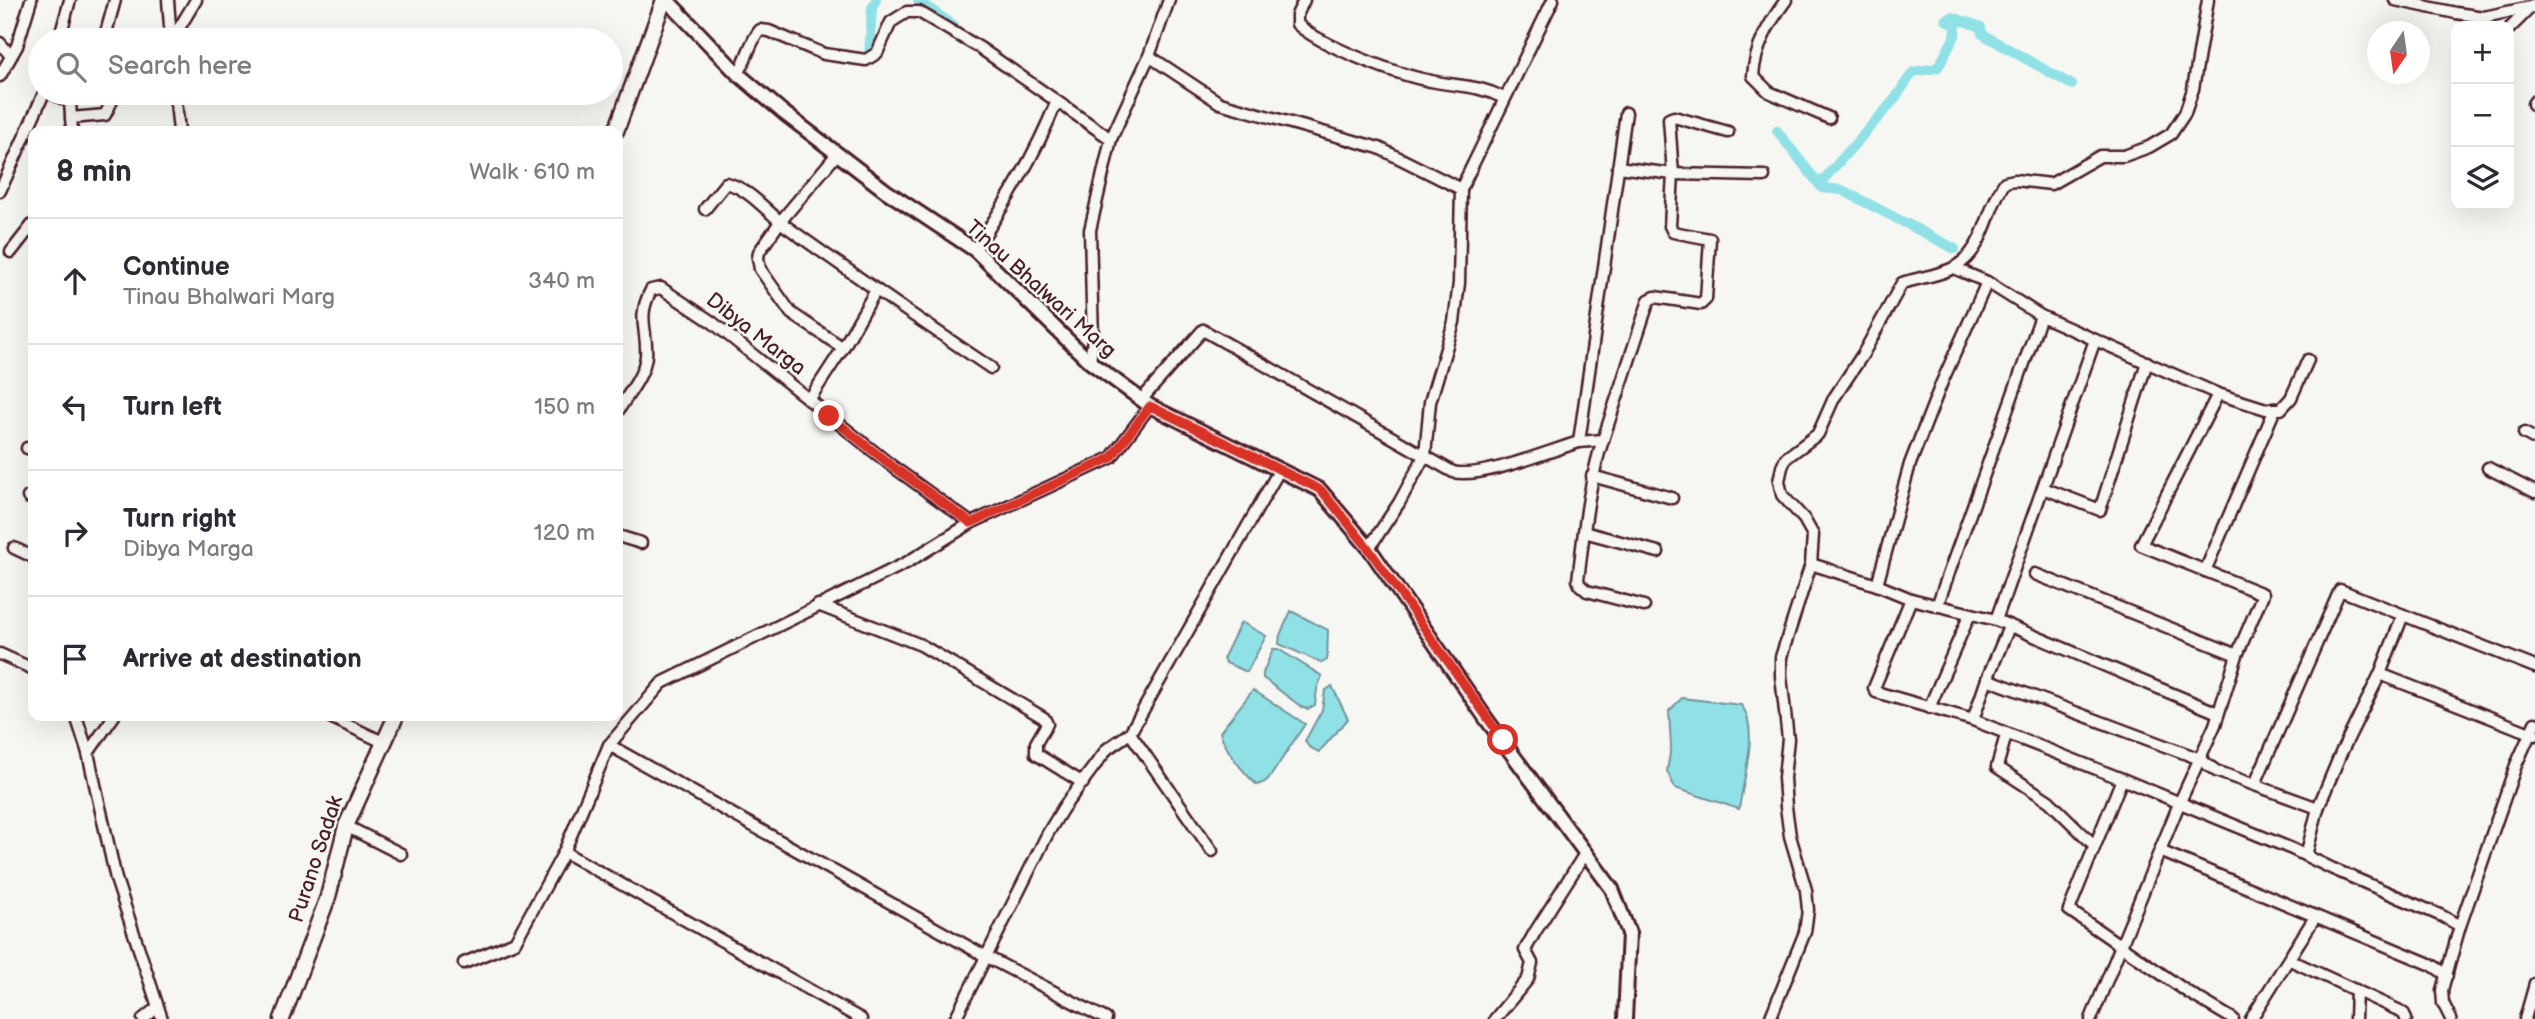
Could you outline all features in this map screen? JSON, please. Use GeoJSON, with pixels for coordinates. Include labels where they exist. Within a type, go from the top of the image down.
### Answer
{"type":"FeatureCollection","features":[{"type":"Feature","properties":{"kind":"main road"},"geometry":{"type":"LineString","coordinates":[[618,126],[665,0]]}},
{"type":"Feature","properties":{"kind":"main road","name":"Purano Sadak"},"geometry":{"type":"LineString","coordinates":[[282,1019],[328,897],[346,826],[394,721]]}},
{"type":"Feature","properties":{"kind":"street"},"geometry":{"type":"LineString","coordinates":[[0,76],[27,20],[31,0]]}},
{"type":"Feature","properties":{"kind":"street"},"geometry":{"type":"LineString","coordinates":[[62,28],[70,0]]}},
{"type":"Feature","properties":{"kind":"street"},"geometry":{"type":"LineString","coordinates":[[107,28],[115,0]]}},
{"type":"Feature","properties":{"kind":"street"},"geometry":{"type":"LineString","coordinates":[[168,0],[171,28]]}},
{"type":"Feature","properties":{"kind":"street"},"geometry":{"type":"LineString","coordinates":[[179,28],[195,0]]}},
{"type":"Feature","properties":{"kind":"street","name":"Tinau Bhalwari Marg"},"geometry":{"type":"LineString","coordinates":[[665,0],[738,74],[836,154],[907,206],[975,250],[1090,362],[1146,403],[1321,490],[1368,548],[1487,720],[1612,889],[1629,933],[1625,1019]]}},
{"type":"Feature","properties":{"kind":"street"},"geometry":{"type":"LineString","coordinates":[[1090,362],[1093,339],[1090,230],[1111,139],[1149,56],[1169,0]]}},
{"type":"Feature","properties":{"kind":"street"},"geometry":{"type":"LineString","coordinates":[[1304,0],[1297,15],[1297,24],[1330,43],[1404,75],[1450,85],[1476,86],[1504,98]]}},
{"type":"Feature","properties":{"kind":"street"},"geometry":{"type":"LineString","coordinates":[[1368,548],[1399,503],[1425,454],[1430,402],[1454,322],[1459,283],[1461,189],[1553,0]]}},
{"type":"Feature","properties":{"kind":"street"},"geometry":{"type":"LineString","coordinates":[[1786,0],[1763,36],[1754,59],[1753,76],[1769,92],[1829,118]]}},
{"type":"Feature","properties":{"kind":"street"},"geometry":{"type":"LineString","coordinates":[[1770,1019],[1805,932],[1808,910],[1806,890],[1790,836],[1786,807],[1784,778],[1788,739],[1781,657],[1811,564],[1814,535],[1804,519],[1782,495],[1779,481],[1786,458],[1818,434],[1833,398],[1863,354],[1902,283],[1954,268],[1978,242],[1988,222],[1991,207],[2005,182],[2015,180],[2051,184],[2099,156],[2124,156],[2149,147],[2171,134],[2185,114],[2193,89],[2208,0]]}},
{"type":"Feature","properties":{"kind":"street"},"geometry":{"type":"LineString","coordinates":[[2395,0],[2484,17],[2534,6]]}},
{"type":"Feature","properties":{"kind":"street"},"geometry":{"type":"LineString","coordinates":[[2514,24],[2534,6]]}},
{"type":"Feature","properties":{"kind":"street"},"geometry":{"type":"LineString","coordinates":[[738,74],[746,62],[753,38],[760,30],[769,31],[824,54],[866,60],[877,53],[891,22],[901,14],[913,11],[923,14],[980,48],[1111,139]]}},
{"type":"Feature","properties":{"kind":"street"},"geometry":{"type":"LineString","coordinates":[[0,43],[11,56]]}},
{"type":"Feature","properties":{"kind":"street"},"geometry":{"type":"LineString","coordinates":[[1149,56],[1220,103],[1379,148],[1461,189]]}},
{"type":"Feature","properties":{"kind":"street"},"geometry":{"type":"LineString","coordinates":[[975,250],[1021,178],[1056,103]]}},
{"type":"Feature","properties":{"kind":"street"},"geometry":{"type":"LineString","coordinates":[[29,126],[39,105]]}},
{"type":"Feature","properties":{"kind":"street"},"geometry":{"type":"LineString","coordinates":[[72,105],[72,126]]}},
{"type":"Feature","properties":{"kind":"street"},"geometry":{"type":"LineString","coordinates":[[71,118],[105,115],[110,105]]}},
{"type":"Feature","properties":{"kind":"street"},"geometry":{"type":"LineString","coordinates":[[176,105],[178,126]]}},
{"type":"Feature","properties":{"kind":"street"},"geometry":{"type":"LineString","coordinates":[[1579,442],[1626,113]]}},
{"type":"Feature","properties":{"kind":"street"},"geometry":{"type":"LineString","coordinates":[[1644,606],[1587,591],[1578,580],[1592,476],[1649,300],[1655,297],[1701,304],[1706,299],[1710,239],[1676,233],[1671,229],[1673,174],[1667,123],[1670,118],[1728,132]]}},
{"type":"Feature","properties":{"kind":"street"},"geometry":{"type":"LineString","coordinates":[[0,191],[28,129]]}},
{"type":"Feature","properties":{"kind":"street"},"geometry":{"type":"LineString","coordinates":[[836,154],[759,252],[760,269],[792,313],[844,348]]}},
{"type":"Feature","properties":{"kind":"street"},"geometry":{"type":"LineString","coordinates":[[1618,167],[1673,174],[1764,177]]}},
{"type":"Feature","properties":{"kind":"street"},"geometry":{"type":"LineString","coordinates":[[705,209],[726,183],[736,186],[780,222],[991,368]]}},
{"type":"Feature","properties":{"kind":"street"},"geometry":{"type":"LineString","coordinates":[[11,252],[28,230]]}},
{"type":"Feature","properties":{"kind":"street"},"geometry":{"type":"LineString","coordinates":[[1954,268],[1987,282],[2041,316],[2218,394],[2266,409],[2281,409],[2291,398],[2308,360]]}},
{"type":"Feature","properties":{"kind":"street"},"geometry":{"type":"LineString","coordinates":[[1877,585],[1910,464],[1942,382],[1987,282]]}},
{"type":"Feature","properties":{"kind":"street","name":"Dibya Marga"},"geometry":{"type":"LineString","coordinates":[[623,403],[639,379],[646,356],[642,318],[645,302],[651,290],[661,288],[712,322],[892,466],[971,523]]}},
{"type":"Feature","properties":{"kind":"street"},"geometry":{"type":"LineString","coordinates":[[808,400],[844,348],[876,290]]}},
{"type":"Feature","properties":{"kind":"street"},"geometry":{"type":"LineString","coordinates":[[1937,606],[2041,316]]}},
{"type":"Feature","properties":{"kind":"street"},"geometry":{"type":"LineString","coordinates":[[464,963],[515,942],[564,852],[609,745],[662,682],[906,563],[971,523],[1111,458],[1146,403],[1203,330],[1453,472],[1481,472],[1579,442],[1603,440]]}},
{"type":"Feature","properties":{"kind":"street"},"geometry":{"type":"LineString","coordinates":[[1996,620],[2095,340]]}},
{"type":"Feature","properties":{"kind":"street"},"geometry":{"type":"LineString","coordinates":[[2043,488],[2100,510],[2147,362]]}},
{"type":"Feature","properties":{"kind":"street"},"geometry":{"type":"LineString","coordinates":[[2091,1019],[2200,759],[2237,655],[2263,594],[2141,545],[2218,394]]}},
{"type":"Feature","properties":{"kind":"street"},"geometry":{"type":"LineString","coordinates":[[2205,571],[2276,409]]}},
{"type":"Feature","properties":{"kind":"street"},"geometry":{"type":"LineString","coordinates":[[2524,433],[2535,439]]}},
{"type":"Feature","properties":{"kind":"street"},"geometry":{"type":"LineString","coordinates":[[2487,468],[2535,492]]}},
{"type":"Feature","properties":{"kind":"street"},"geometry":{"type":"LineString","coordinates":[[955,1019],[1048,833],[1107,749],[1130,733],[1280,469]]}},
{"type":"Feature","properties":{"kind":"street"},"geometry":{"type":"LineString","coordinates":[[1592,476],[1672,498]]}},
{"type":"Feature","properties":{"kind":"street"},"geometry":{"type":"LineString","coordinates":[[1584,533],[1658,552]]}},
{"type":"Feature","properties":{"kind":"street"},"geometry":{"type":"LineString","coordinates":[[623,538],[641,543]]}},
{"type":"Feature","properties":{"kind":"street"},"geometry":{"type":"LineString","coordinates":[[15,548],[28,554]]}},
{"type":"Feature","properties":{"kind":"street"},"geometry":{"type":"LineString","coordinates":[[1811,564],[1911,599],[1996,620],[2218,713]]}},
{"type":"Feature","properties":{"kind":"street"},"geometry":{"type":"LineString","coordinates":[[2035,574],[2237,655]]}},
{"type":"Feature","properties":{"kind":"street"},"geometry":{"type":"LineString","coordinates":[[2255,784],[2340,590],[2535,667]]}},
{"type":"Feature","properties":{"kind":"street"},"geometry":{"type":"LineString","coordinates":[[1911,599],[1873,689],[1876,692],[1973,720],[2123,779],[2306,856],[2460,926]]}},
{"type":"Feature","properties":{"kind":"street"},"geometry":{"type":"LineString","coordinates":[[818,606],[921,645],[1044,718],[1047,724],[1036,743],[1036,754],[1083,783]]}},
{"type":"Feature","properties":{"kind":"street"},"geometry":{"type":"LineString","coordinates":[[1929,708],[1970,614]]}},
{"type":"Feature","properties":{"kind":"street"},"geometry":{"type":"LineString","coordinates":[[2306,856],[2318,808],[2341,753],[2380,674],[2403,615]]}},
{"type":"Feature","properties":{"kind":"street"},"geometry":{"type":"LineString","coordinates":[[1973,720],[2009,627]]}},
{"type":"Feature","properties":{"kind":"street"},"geometry":{"type":"LineString","coordinates":[[0,653],[28,667]]}},
{"type":"Feature","properties":{"kind":"street"},"geometry":{"type":"LineString","coordinates":[[2380,674],[2533,734]]}},
{"type":"Feature","properties":{"kind":"street"},"geometry":{"type":"LineString","coordinates":[[1987,679],[2200,759],[2216,771],[2318,808]]}},
{"type":"Feature","properties":{"kind":"street"},"geometry":{"type":"LineString","coordinates":[[78,721],[88,753],[116,879],[162,1019]]}},
{"type":"Feature","properties":{"kind":"street"},"geometry":{"type":"LineString","coordinates":[[88,753],[110,721]]}},
{"type":"Feature","properties":{"kind":"street"},"geometry":{"type":"LineString","coordinates":[[339,721],[383,742]]}},
{"type":"Feature","properties":{"kind":"street"},"geometry":{"type":"LineString","coordinates":[[2451,1019],[2443,1003],[2442,990],[2446,975],[2460,926],[2516,765],[2533,734],[2535,723]]}},
{"type":"Feature","properties":{"kind":"street"},"geometry":{"type":"LineString","coordinates":[[1130,733],[1212,851]]}},
{"type":"Feature","properties":{"kind":"street"},"geometry":{"type":"LineString","coordinates":[[2006,735],[1997,766],[2049,801],[2094,845]]}},
{"type":"Feature","properties":{"kind":"street"},"geometry":{"type":"LineString","coordinates":[[609,745],[985,956],[1106,1019]]}},
{"type":"Feature","properties":{"kind":"street"},"geometry":{"type":"LineString","coordinates":[[2123,779],[2069,911],[2233,1019]]}},
{"type":"Feature","properties":{"kind":"street"},"geometry":{"type":"LineString","coordinates":[[346,826],[401,854]]}},
{"type":"Feature","properties":{"kind":"street"},"geometry":{"type":"LineString","coordinates":[[2160,851],[2432,965],[2446,975]]}},
{"type":"Feature","properties":{"kind":"street"},"geometry":{"type":"LineString","coordinates":[[564,852],[861,1019]]}},
{"type":"Feature","properties":{"kind":"street"},"geometry":{"type":"LineString","coordinates":[[1495,1019],[1528,979],[1532,963],[1525,950],[1586,852]]}},
{"type":"Feature","properties":{"kind":"street"},"geometry":{"type":"LineString","coordinates":[[2251,1019],[2315,917]]}},
{"type":"Feature","properties":{"kind":"street"},"geometry":{"type":"LineString","coordinates":[[2290,960],[2398,1010],[2406,1019]]}},
{"type":"Feature","properties":{"kind":"street"},"geometry":{"type":"LineString","coordinates":[[2525,1019],[2535,984]]}},
{"type":"Feature","properties":{"kind":"street"},"geometry":{"type":"LineString","coordinates":[[2356,990],[2356,1019]]}},
{"type":"Feature","properties":{"kind":"street"},"geometry":{"type":"LineString","coordinates":[[143,1019],[158,1007]]}},
{"type":"Feature","properties":{"kind":"water"},"geometry":{"type":"Polygon","coordinates":[[[1291,611],[1328,630],[1327,660],[1322,663],[1279,644],[1280,635],[1291,611]]]}},
{"type":"Feature","properties":{"kind":"water"},"geometry":{"type":"Polygon","coordinates":[[[1241,622],[1266,636],[1247,672],[1223,659],[1241,622]]]}},
{"type":"Feature","properties":{"kind":"water"},"geometry":{"type":"Polygon","coordinates":[[[1273,649],[1278,649],[1322,676],[1315,705],[1308,709],[1303,708],[1263,678],[1273,649]]]}},
{"type":"Feature","properties":{"kind":"water"},"geometry":{"type":"Polygon","coordinates":[[[1332,686],[1348,719],[1319,752],[1309,747],[1305,741],[1322,710],[1325,691],[1332,686]]]}},
{"type":"Feature","properties":{"kind":"water"},"geometry":{"type":"Polygon","coordinates":[[[1253,690],[1305,724],[1270,777],[1257,785],[1235,760],[1220,732],[1253,690]]]}},
{"type":"Feature","properties":{"kind":"water"},"geometry":{"type":"Polygon","coordinates":[[[1682,698],[1741,705],[1747,715],[1749,755],[1739,809],[1675,788],[1667,771],[1671,747],[1669,711],[1682,698]]]}},
{"type":"Feature","properties":{"kind":"waterway"},"geometry":{"type":"LineString","coordinates":[[869,54],[872,8],[876,0]]}},
{"type":"Feature","properties":{"kind":"waterway"},"geometry":{"type":"LineString","coordinates":[[918,0],[954,26]]}},
{"type":"Feature","properties":{"kind":"waterway"},"geometry":{"type":"LineString","coordinates":[[1822,188],[1824,179],[1894,100],[1913,72],[1937,68],[1955,36],[1956,26],[1946,20],[1952,17],[1981,27],[1982,34],[2072,85]]}},
{"type":"Feature","properties":{"kind":"waterway"},"geometry":{"type":"LineString","coordinates":[[1777,131],[1822,188],[1842,190],[1955,249]]}},
{"type":"Feature","properties":{"kind":"route"},"geometry":{"type":"LineString","coordinates":[[829,416],[971,523],[1111,458],[1150,406],[1321,490],[1368,548],[1503,740]]}}]}
